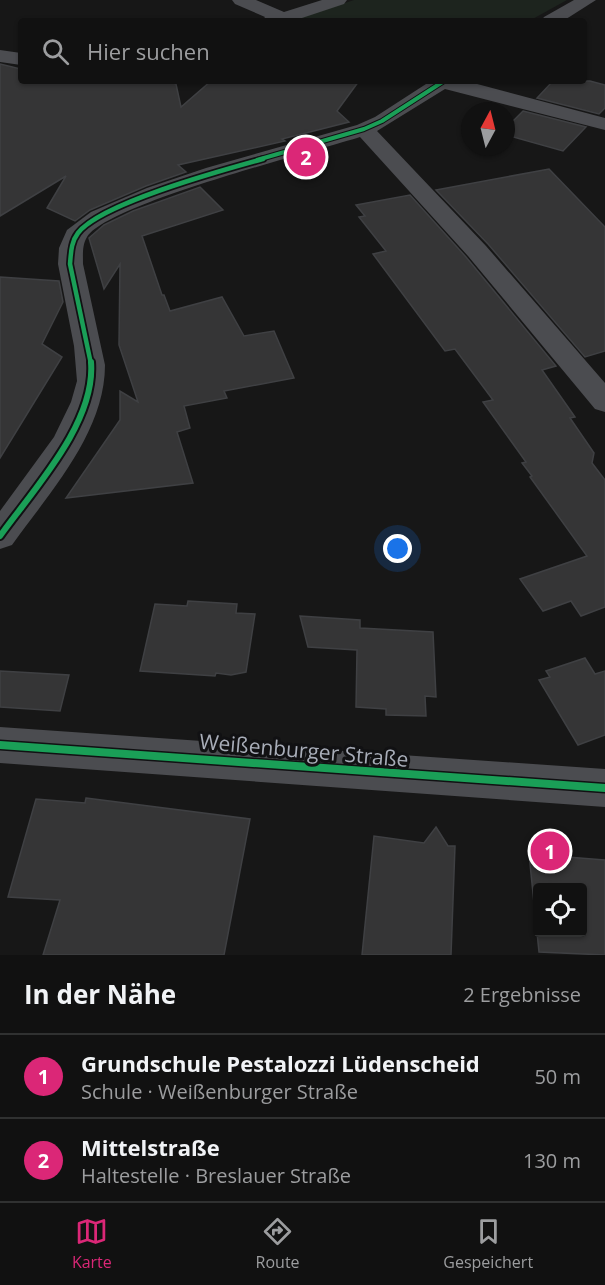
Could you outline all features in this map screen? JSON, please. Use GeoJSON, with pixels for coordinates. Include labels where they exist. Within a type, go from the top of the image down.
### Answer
{"type":"FeatureCollection","features":[{"type":"Feature","properties":{"kind":"street"},"geometry":{"type":"LineString","coordinates":[[241,0],[272,18]]}},
{"type":"Feature","properties":{"kind":"street"},"geometry":{"type":"LineString","coordinates":[[282,18],[338,0]]}},
{"type":"Feature","properties":{"kind":"street"},"geometry":{"type":"LineString","coordinates":[[555,18],[587,0]]}},
{"type":"Feature","properties":{"kind":"street"},"geometry":{"type":"LineString","coordinates":[[0,56],[18,58]]}},
{"type":"Feature","properties":{"kind":"street"},"geometry":{"type":"LineString","coordinates":[[0,536],[76,426],[91,379],[84,329],[69,260],[70,247],[77,234],[105,214],[207,174],[364,129],[382,121],[436,84]]}},
{"type":"Feature","properties":{"kind":"street"},"geometry":{"type":"LineString","coordinates":[[459,84],[605,124]]}},
{"type":"Feature","properties":{"kind":"street"},"geometry":{"type":"LineString","coordinates":[[364,129],[477,251],[605,402]]}},
{"type":"Feature","properties":{"kind":"street","name":"Weißenburger Straße"},"geometry":{"type":"LineString","coordinates":[[0,745],[605,788]]}},
{"type":"Feature","properties":{"kind":"shaded area"},"geometry":{"type":"Polygon","coordinates":[[[354,0],[567,0],[534,18],[300,18],[354,0]]]}},
{"type":"Feature","properties":{"kind":"building"},"geometry":{"type":"Polygon","coordinates":[[[0,64],[18,68],[18,84],[176,84],[181,107],[208,84],[357,84],[337,111],[349,122],[282,139],[285,141],[178,165],[186,172],[90,210],[75,221],[47,208],[66,176],[0,216],[0,64]]]}},
{"type":"Feature","properties":{"kind":"building"},"geometry":{"type":"Polygon","coordinates":[[[587,81],[590,81],[605,85],[605,108],[599,114],[537,98],[550,84],[587,84],[587,81]]]}},
{"type":"Feature","properties":{"kind":"building"},"geometry":{"type":"Polygon","coordinates":[[[523,111],[586,127],[563,151],[515,138],[515,119],[523,111]]]}},
{"type":"Feature","properties":{"kind":"building"},"geometry":{"type":"Polygon","coordinates":[[[549,169],[605,227],[605,351],[585,357],[488,244],[436,190],[549,169]]]}},
{"type":"Feature","properties":{"kind":"building"},"geometry":{"type":"Polygon","coordinates":[[[200,187],[223,210],[142,236],[162,295],[170,311],[222,297],[244,336],[274,331],[294,378],[224,391],[227,398],[184,406],[190,428],[177,432],[193,483],[66,498],[120,420],[120,391],[138,402],[119,345],[120,264],[104,289],[89,238],[104,225],[133,211],[200,187]]]}},
{"type":"Feature","properties":{"kind":"building"},"geometry":{"type":"Polygon","coordinates":[[[410,195],[466,257],[556,366],[542,370],[575,417],[570,418],[594,453],[592,463],[605,480],[605,607],[581,616],[571,601],[543,611],[520,579],[587,556],[530,477],[532,476],[522,463],[526,462],[483,402],[493,400],[455,349],[445,351],[373,254],[386,251],[359,217],[365,216],[356,205],[410,195]]]}},
{"type":"Feature","properties":{"kind":"building"},"geometry":{"type":"Polygon","coordinates":[[[0,277],[59,281],[63,302],[42,344],[62,357],[0,458],[0,277]]]}},
{"type":"Feature","properties":{"kind":"building"},"geometry":{"type":"Polygon","coordinates":[[[188,601],[237,604],[236,613],[255,614],[246,672],[231,675],[216,673],[215,676],[140,671],[155,604],[187,606],[188,601]]]}},
{"type":"Feature","properties":{"kind":"building"},"geometry":{"type":"Polygon","coordinates":[[[300,616],[360,620],[360,628],[433,632],[436,697],[425,696],[426,716],[386,715],[386,709],[356,707],[357,650],[308,647],[300,616]]]}},
{"type":"Feature","properties":{"kind":"building"},"geometry":{"type":"Polygon","coordinates":[[[585,658],[595,674],[605,671],[605,735],[578,745],[539,680],[550,677],[546,671],[585,658]]]}},
{"type":"Feature","properties":{"kind":"building"},"geometry":{"type":"Polygon","coordinates":[[[0,671],[69,675],[60,711],[0,707],[0,671]]]}},
{"type":"Feature","properties":{"kind":"building"},"geometry":{"type":"Polygon","coordinates":[[[86,798],[250,819],[224,955],[43,955],[60,900],[8,897],[36,799],[85,803],[86,798]]]}},
{"type":"Feature","properties":{"kind":"building"},"geometry":{"type":"Polygon","coordinates":[[[436,827],[448,846],[455,846],[451,955],[362,955],[374,836],[424,843],[436,827]]]}},
{"type":"Feature","properties":{"kind":"building"},"geometry":{"type":"Polygon","coordinates":[[[529,854],[605,860],[605,955],[539,952],[537,937],[587,937],[587,883],[533,883],[533,893],[529,854]]]}},
{"type":"Feature","properties":{"kind":"cycle path"},"geometry":{"type":"LineString","coordinates":[[0,536],[54,462],[86,402],[91,381],[91,365],[70,264],[71,248],[76,235],[106,214],[184,182],[364,129],[382,121],[439,84]]}},
{"type":"Feature","properties":{"kind":"cycle path"},"geometry":{"type":"LineString","coordinates":[[0,745],[605,788]]}},
{"type":"Feature","properties":{"kind":"place","name":"Mittelstraße"},"geometry":{"type":"Point","coordinates":[306,157]}},
{"type":"Feature","properties":{"kind":"place","name":"Grundschule Pestalozzi Lüdenscheid"},"geometry":{"type":"Point","coordinates":[550,851]}}]}
